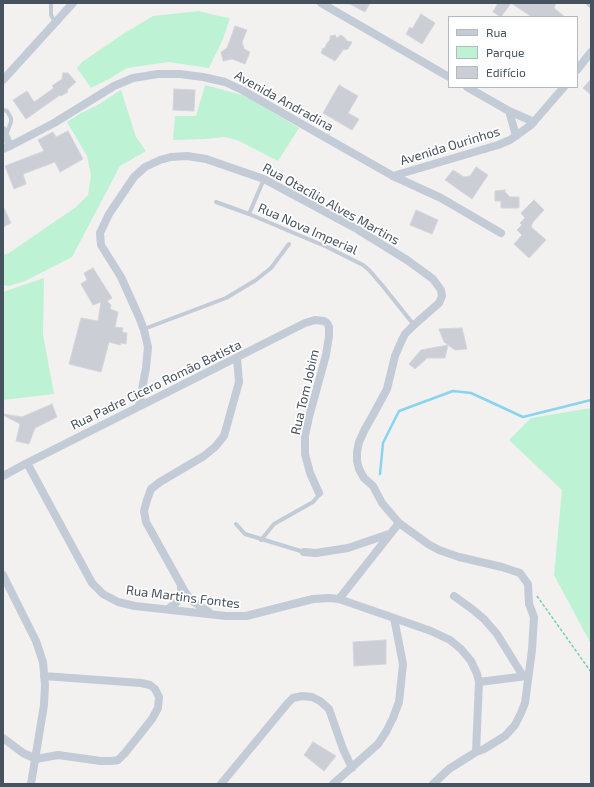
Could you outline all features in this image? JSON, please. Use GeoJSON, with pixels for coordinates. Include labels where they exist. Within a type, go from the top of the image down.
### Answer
{"type":"FeatureCollection","features":[{"type":"Feature","properties":{"kind":"street"},"geometry":{"type":"LineString","coordinates":[[3,80],[73,3]]}},
{"type":"Feature","properties":{"kind":"street"},"geometry":{"type":"LineString","coordinates":[[321,3],[448,76]]}},
{"type":"Feature","properties":{"kind":"street"},"geometry":{"type":"LineString","coordinates":[[578,69],[591,52]]}},
{"type":"Feature","properties":{"kind":"street","name":"Avenida Andradina"},"geometry":{"type":"LineString","coordinates":[[7,148],[54,123],[114,86],[133,78],[158,74],[180,74],[203,77],[224,82],[242,90],[393,176],[441,198],[502,233]]}},
{"type":"Feature","properties":{"kind":"street"},"geometry":{"type":"LineString","coordinates":[[469,88],[509,111],[534,122]]}},
{"type":"Feature","properties":{"kind":"street","name":"Avenida Ourinhos"},"geometry":{"type":"LineString","coordinates":[[393,176],[498,145],[516,136],[534,122],[563,88]]}},
{"type":"Feature","properties":{"kind":"street"},"geometry":{"type":"LineString","coordinates":[[509,111],[516,136]]}},
{"type":"Feature","properties":{"kind":"street"},"geometry":{"type":"LineString","coordinates":[[4,133],[7,148]]}},
{"type":"Feature","properties":{"kind":"street","name":"Rua Otacílio Alves Martins"},"geometry":{"type":"LineString","coordinates":[[139,406],[148,347],[139,317],[121,277],[101,245],[100,233],[109,214],[134,177],[144,167],[160,160],[171,157],[187,156],[219,163],[264,179],[357,229],[408,260],[433,279],[442,290],[442,296],[439,303],[405,334],[401,342],[395,356],[386,389],[359,442],[357,452],[359,469],[364,478],[373,486],[382,502],[399,523],[428,544],[458,557],[520,573],[528,584],[528,604],[534,617],[532,646],[526,676],[525,703],[515,725],[505,736],[449,769],[433,784]]}},
{"type":"Feature","properties":{"kind":"street","name":"Rua Padre Cicero Romão Batista"},"geometry":{"type":"LineString","coordinates":[[3,476],[26,463],[238,358],[305,323],[320,320]]}},
{"type":"Feature","properties":{"kind":"street","name":"Rua Tom Jobim"},"geometry":{"type":"LineString","coordinates":[[318,493],[310,473],[305,454],[305,436],[326,356],[329,336],[329,327],[327,323],[320,320]]}},
{"type":"Feature","properties":{"kind":"street"},"geometry":{"type":"LineString","coordinates":[[212,614],[192,601],[185,592],[146,522],[144,511],[152,489],[160,482],[204,456],[215,447],[224,436],[239,382],[238,358]]}},
{"type":"Feature","properties":{"kind":"street","name":"Rua Martins Fontes"},"geometry":{"type":"LineString","coordinates":[[26,463],[92,582],[103,594],[124,603],[212,614],[246,616],[313,599],[339,599],[430,631],[450,640],[461,649],[471,661],[479,682],[476,752]]}},
{"type":"Feature","properties":{"kind":"street"},"geometry":{"type":"LineString","coordinates":[[339,599],[399,523]]}},
{"type":"Feature","properties":{"kind":"street"},"geometry":{"type":"LineString","coordinates":[[304,552],[316,553],[348,548],[390,534]]}},
{"type":"Feature","properties":{"kind":"street"},"geometry":{"type":"LineString","coordinates":[[3,575],[36,641],[43,662],[44,705],[31,784]]}},
{"type":"Feature","properties":{"kind":"street"},"geometry":{"type":"LineString","coordinates":[[168,609],[176,603],[181,595],[181,587],[178,579]]}},
{"type":"Feature","properties":{"kind":"street"},"geometry":{"type":"LineString","coordinates":[[454,596],[484,619],[497,634],[526,676],[479,682]]}},
{"type":"Feature","properties":{"kind":"street"},"geometry":{"type":"LineString","coordinates":[[333,784],[378,744],[386,732],[399,702],[403,664],[394,618]]}},
{"type":"Feature","properties":{"kind":"street"},"geometry":{"type":"LineString","coordinates":[[3,738],[23,753],[36,759],[58,755],[112,762],[118,760],[125,753],[152,719],[158,708],[159,697],[155,689],[150,685],[141,682],[44,676]]}},
{"type":"Feature","properties":{"kind":"street"},"geometry":{"type":"LineString","coordinates":[[221,784],[287,704],[293,698],[302,696],[312,697],[320,701],[329,709],[342,749],[352,768]]}},
{"type":"Feature","properties":{"kind":"lane"},"geometry":{"type":"LineString","coordinates":[[52,3],[50,9],[51,15],[56,22]]}},
{"type":"Feature","properties":{"kind":"lane"},"geometry":{"type":"LineString","coordinates":[[3,110],[8,111],[12,122],[4,133]]}},
{"type":"Feature","properties":{"kind":"lane"},"geometry":{"type":"LineString","coordinates":[[249,214],[264,179]]}},
{"type":"Feature","properties":{"kind":"lane","name":"Rua Nova Imperial"},"geometry":{"type":"LineString","coordinates":[[216,202],[249,214],[327,247],[363,265],[382,285],[414,325]]}},
{"type":"Feature","properties":{"kind":"lane"},"geometry":{"type":"LineString","coordinates":[[144,330],[226,298],[256,280],[266,272],[280,257],[289,244]]}},
{"type":"Feature","properties":{"kind":"lane","name":"Rua Tom Jobim"},"geometry":{"type":"LineString","coordinates":[[261,540],[274,524],[313,502],[318,496],[318,493]]}},
{"type":"Feature","properties":{"kind":"lane"},"geometry":{"type":"LineString","coordinates":[[236,524],[245,534],[304,552]]}},
{"type":"Feature","properties":{"kind":"path"},"geometry":{"type":"LineString","coordinates":[[537,596],[591,672]]}},
{"type":"Feature","properties":{"kind":"green space"},"geometry":{"type":"Polygon","coordinates":[[[199,11],[230,18],[223,39],[209,68],[169,62],[127,68],[91,88],[77,68],[82,62],[123,34],[153,16],[199,11]]]}},
{"type":"Feature","properties":{"kind":"green space"},"geometry":{"type":"Polygon","coordinates":[[[205,85],[242,95],[299,128],[278,161],[237,140],[224,137],[173,140],[175,116],[196,116],[205,85]]]}},
{"type":"Feature","properties":{"kind":"green space"},"geometry":{"type":"Polygon","coordinates":[[[121,90],[136,137],[146,151],[120,166],[72,257],[25,281],[9,286],[3,285],[3,255],[9,253],[76,207],[88,195],[91,175],[87,156],[67,122],[121,90]]]}},
{"type":"Feature","properties":{"kind":"green space"},"geometry":{"type":"Polygon","coordinates":[[[44,278],[43,334],[54,394],[3,400],[3,292],[44,278]]]}},
{"type":"Feature","properties":{"kind":"green space"},"geometry":{"type":"Polygon","coordinates":[[[591,408],[591,644],[554,575],[562,490],[509,440],[531,418],[591,408]]]}},
{"type":"Feature","properties":{"kind":"building"},"geometry":{"type":"Polygon","coordinates":[[[348,3],[370,3],[365,12],[348,3]]]}},
{"type":"Feature","properties":{"kind":"building"},"geometry":{"type":"Polygon","coordinates":[[[498,3],[511,3],[502,16],[493,12],[498,3]]]}},
{"type":"Feature","properties":{"kind":"building"},"geometry":{"type":"Polygon","coordinates":[[[511,3],[556,3],[554,8],[564,16],[530,16],[511,3]]]}},
{"type":"Feature","properties":{"kind":"building"},"geometry":{"type":"Polygon","coordinates":[[[421,14],[435,23],[422,44],[406,34],[410,27],[412,29],[421,14]]]}},
{"type":"Feature","properties":{"kind":"building"},"geometry":{"type":"Polygon","coordinates":[[[235,26],[247,30],[242,42],[244,49],[250,52],[245,64],[232,59],[223,61],[221,52],[227,48],[235,26]]]}},
{"type":"Feature","properties":{"kind":"building"},"geometry":{"type":"Polygon","coordinates":[[[335,35],[337,38],[341,35],[347,41],[352,42],[348,49],[343,50],[335,61],[321,53],[323,48],[325,48],[330,40],[330,36],[335,35]]]}},
{"type":"Feature","properties":{"kind":"building"},"geometry":{"type":"Polygon","coordinates":[[[63,73],[68,73],[76,82],[67,90],[68,92],[61,96],[60,95],[26,119],[13,100],[27,91],[34,102],[54,88],[52,86],[62,79],[63,73]]]}},
{"type":"Feature","properties":{"kind":"building"},"geometry":{"type":"Polygon","coordinates":[[[591,79],[591,95],[583,88],[591,79]]]}},
{"type":"Feature","properties":{"kind":"building"},"geometry":{"type":"Polygon","coordinates":[[[339,85],[358,96],[348,113],[359,119],[352,130],[323,113],[339,85]]]}},
{"type":"Feature","properties":{"kind":"building"},"geometry":{"type":"Polygon","coordinates":[[[174,89],[195,90],[194,111],[173,110],[174,89]]]}},
{"type":"Feature","properties":{"kind":"building"},"geometry":{"type":"Polygon","coordinates":[[[68,131],[83,159],[60,172],[55,162],[23,174],[26,184],[14,189],[5,166],[44,151],[38,140],[53,132],[56,137],[68,131]]]}},
{"type":"Feature","properties":{"kind":"building"},"geometry":{"type":"Polygon","coordinates":[[[476,167],[488,175],[472,199],[445,180],[453,170],[464,177],[470,176],[476,167]]]}},
{"type":"Feature","properties":{"kind":"building"},"geometry":{"type":"Polygon","coordinates":[[[505,190],[510,197],[519,197],[519,208],[501,208],[501,201],[495,201],[495,191],[505,190]]]}},
{"type":"Feature","properties":{"kind":"building"},"geometry":{"type":"Polygon","coordinates":[[[534,200],[544,210],[533,222],[531,227],[546,240],[529,258],[514,244],[522,235],[517,230],[522,225],[520,223],[525,218],[521,213],[534,200]]]}},
{"type":"Feature","properties":{"kind":"building"},"geometry":{"type":"Polygon","coordinates":[[[3,206],[11,223],[3,227],[3,206]]]}},
{"type":"Feature","properties":{"kind":"building"},"geometry":{"type":"Polygon","coordinates":[[[416,210],[438,220],[432,234],[410,225],[416,210]]]}},
{"type":"Feature","properties":{"kind":"building"},"geometry":{"type":"Polygon","coordinates":[[[93,268],[112,298],[107,301],[111,305],[110,309],[118,312],[115,327],[123,328],[122,332],[127,333],[126,344],[121,343],[120,345],[109,342],[101,372],[69,364],[81,318],[98,321],[101,302],[93,305],[81,284],[87,280],[84,273],[93,268]]]}},
{"type":"Feature","properties":{"kind":"building"},"geometry":{"type":"Polygon","coordinates":[[[462,328],[467,349],[455,350],[444,342],[439,329],[462,328]]]}},
{"type":"Feature","properties":{"kind":"building"},"geometry":{"type":"Polygon","coordinates":[[[448,345],[445,358],[427,358],[415,369],[409,364],[421,350],[448,345]]]}},
{"type":"Feature","properties":{"kind":"building"},"geometry":{"type":"Polygon","coordinates":[[[52,404],[57,417],[35,428],[29,444],[16,441],[20,424],[3,414],[22,417],[52,404]]]}},
{"type":"Feature","properties":{"kind":"building"},"geometry":{"type":"Polygon","coordinates":[[[386,640],[386,664],[354,666],[353,642],[386,640]]]}},
{"type":"Feature","properties":{"kind":"building"},"geometry":{"type":"Polygon","coordinates":[[[313,742],[336,756],[324,771],[304,755],[313,742]]]}},
{"type":"Feature","properties":{"kind":"waterway"},"geometry":{"type":"LineString","coordinates":[[380,474],[383,443],[399,411],[453,391],[471,393],[523,417],[591,400]]}}]}
